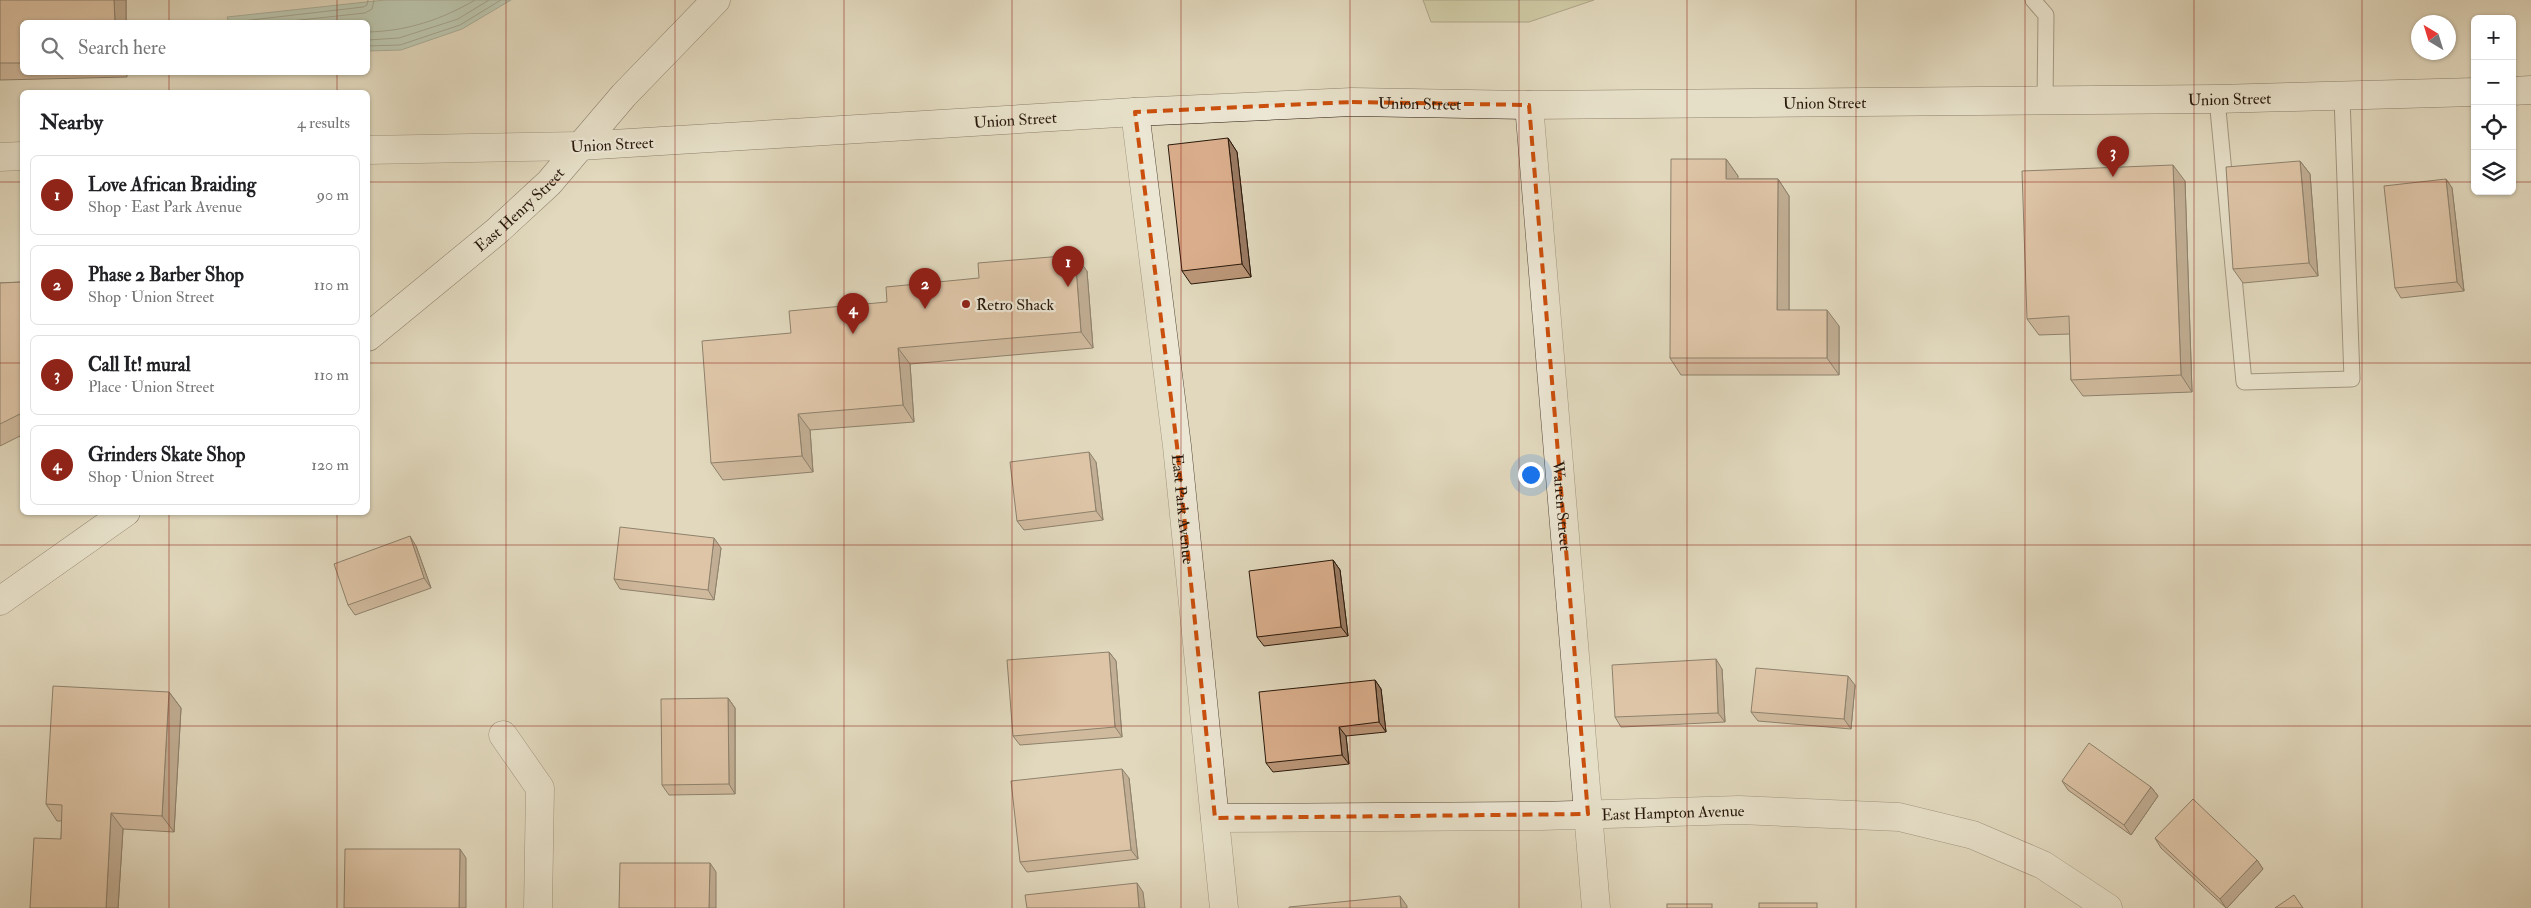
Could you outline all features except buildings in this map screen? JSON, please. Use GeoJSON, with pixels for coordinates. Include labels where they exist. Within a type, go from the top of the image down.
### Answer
{"type":"FeatureCollection","features":[{"type":"Feature","properties":{"kind":"street","name":"East Henry Street"},"geometry":{"type":"LineString","coordinates":[[370,335],[497,231],[548,183],[624,95],[716,0]]}},
{"type":"Feature","properties":{"kind":"street"},"geometry":{"type":"LineString","coordinates":[[2516,91],[2531,90]]}},
{"type":"Feature","properties":{"kind":"street","name":"Union Street"},"geometry":{"type":"LineString","coordinates":[[370,150],[580,146],[1135,112],[1352,102],[1529,105],[2045,101],[2342,97],[2471,92]]}},
{"type":"Feature","properties":{"kind":"street","name":"Warren Street"},"geometry":{"type":"LineString","coordinates":[[1529,105],[1596,908]]}},
{"type":"Feature","properties":{"kind":"street","name":"East Park Avenue"},"geometry":{"type":"LineString","coordinates":[[1135,112],[1178,458],[1224,908]]}},
{"type":"Feature","properties":{"kind":"street"},"geometry":{"type":"LineString","coordinates":[[0,157],[20,156]]}},
{"type":"Feature","properties":{"kind":"street"},"geometry":{"type":"LineString","coordinates":[[0,602],[122,515]]}},
{"type":"Feature","properties":{"kind":"street"},"geometry":{"type":"LineString","coordinates":[[503,735],[540,788],[538,908]]}},
{"type":"Feature","properties":{"kind":"street","name":"East Hampton Avenue"},"geometry":{"type":"LineString","coordinates":[[1215,818],[1588,814],[1739,810],[1899,817],[1973,835],[2043,865],[2108,908]]}},
{"type":"Feature","properties":{"kind":"lane"},"geometry":{"type":"LineString","coordinates":[[2033,0],[2046,16],[2045,101]]}},
{"type":"Feature","properties":{"kind":"lane"},"geometry":{"type":"LineString","coordinates":[[2218,99],[2244,382],[2264,382],[2352,380],[2342,97]]}},
{"type":"Feature","properties":{"kind":"highlighted area"},"geometry":{"type":"Polygon","coordinates":[[[1352,102],[1529,105],[1588,814],[1215,818],[1177,446],[1135,112],[1352,102]]]}},
{"type":"Feature","properties":{"kind":"shaded area"},"geometry":{"type":"Polygon","coordinates":[[[1423,0],[1594,0],[1529,22],[1431,22],[1423,0]]]}},
{"type":"Feature","properties":{"kind":"water"},"geometry":{"type":"Polygon","coordinates":[[[385,0],[511,0],[462,29],[401,50],[370,51],[370,20],[228,20],[227,17],[385,0]]]}},
{"type":"Feature","properties":{"kind":"place","name":"Call It! mural"},"geometry":{"type":"Point","coordinates":[2113,177]}},
{"type":"Feature","properties":{"kind":"place","name":"Love African Braiding"},"geometry":{"type":"Point","coordinates":[1068,287]}},
{"type":"Feature","properties":{"kind":"place","name":"Retro Shack"},"geometry":{"type":"Point","coordinates":[966,304]}},
{"type":"Feature","properties":{"kind":"place","name":"Phase 2 Barber Shop"},"geometry":{"type":"Point","coordinates":[925,309]}},
{"type":"Feature","properties":{"kind":"place","name":"Grinders Skate Shop"},"geometry":{"type":"Point","coordinates":[853,334]}}]}
